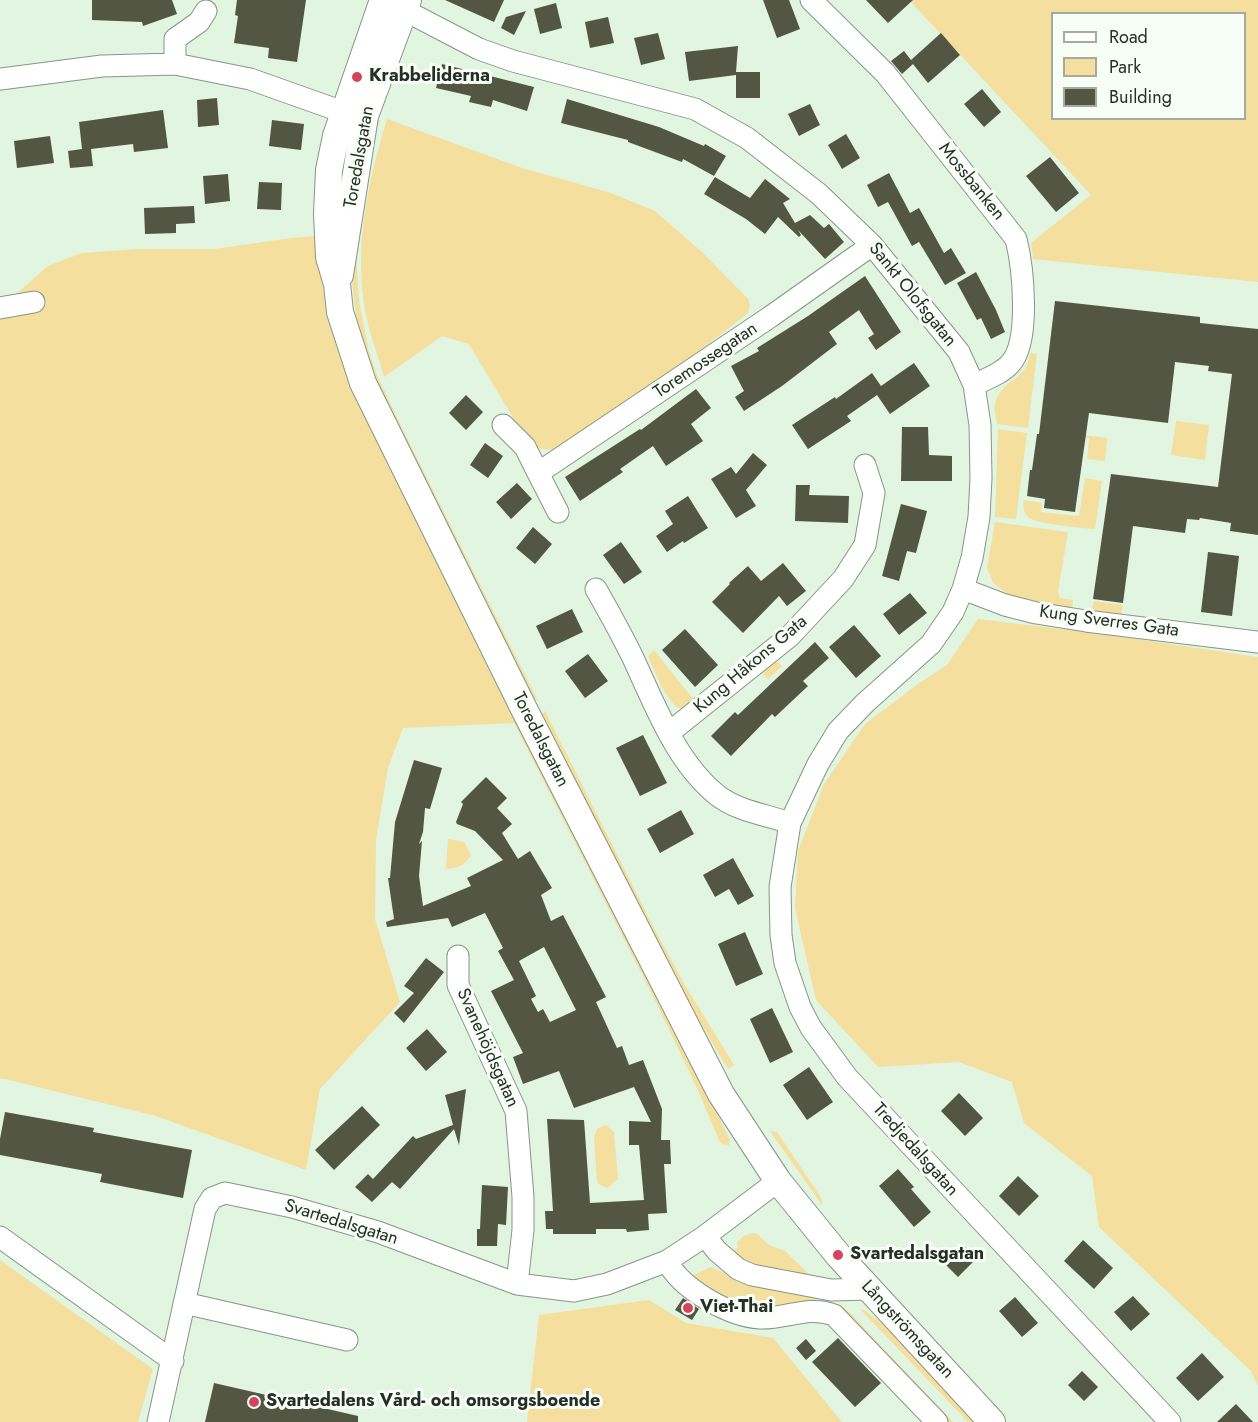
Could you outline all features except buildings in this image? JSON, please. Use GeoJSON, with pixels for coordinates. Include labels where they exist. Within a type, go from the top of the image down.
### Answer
{"type":"FeatureCollection","features":[{"type":"Feature","properties":{"kind":"street","name":"Mossbanken"},"geometry":{"type":"LineString","coordinates":[[811,0],[885,73],[1016,239],[1023,269],[1020,346],[1011,363],[998,374],[974,385]]}},
{"type":"Feature","properties":{"kind":"street","name":"Sankt Olofsgatan"},"geometry":{"type":"LineString","coordinates":[[397,3],[477,48],[513,61],[694,109],[728,126],[758,146],[819,194],[872,245],[959,352],[974,385],[980,425],[981,478],[979,517],[972,558],[963,589],[953,612],[932,644],[865,703],[838,731],[818,764],[790,823]]}},
{"type":"Feature","properties":{"kind":"street","name":"Toredalsgatan"},"geometry":{"type":"LineString","coordinates":[[397,3],[354,114],[355,173],[344,257],[338,284],[340,312],[351,351],[384,428],[721,1094],[778,1181]]}},
{"type":"Feature","properties":{"kind":"street"},"geometry":{"type":"LineString","coordinates":[[175,64],[175,39],[199,22],[207,11]]}},
{"type":"Feature","properties":{"kind":"street"},"geometry":{"type":"LineString","coordinates":[[0,78],[102,66],[175,64],[250,79],[354,114]]}},
{"type":"Feature","properties":{"kind":"street","name":"Toremossegatan"},"geometry":{"type":"LineString","coordinates":[[538,473],[762,323],[872,245]]}},
{"type":"Feature","properties":{"kind":"street"},"geometry":{"type":"LineString","coordinates":[[0,308],[34,303]]}},
{"type":"Feature","properties":{"kind":"street"},"geometry":{"type":"LineString","coordinates":[[503,425],[525,447],[558,512]]}},
{"type":"Feature","properties":{"kind":"street","name":"Kung Håkons Gata"},"geometry":{"type":"LineString","coordinates":[[670,732],[790,636],[843,579],[865,545],[874,493],[865,465]]}},
{"type":"Feature","properties":{"kind":"street","name":"Kung Sverres Gata"},"geometry":{"type":"LineString","coordinates":[[963,589],[1005,605],[1036,613],[1258,642]]}},
{"type":"Feature","properties":{"kind":"street"},"geometry":{"type":"LineString","coordinates":[[596,590],[621,633],[670,732],[696,773],[718,796],[745,809],[790,823]]}},
{"type":"Feature","properties":{"kind":"street","name":"Tredjedalsgatan"},"geometry":{"type":"LineString","coordinates":[[790,823],[780,887],[781,935],[789,974],[800,1007],[811,1028],[847,1077],[1170,1422]]}},
{"type":"Feature","properties":{"kind":"street","name":"Svanehöjdsgatan"},"geometry":{"type":"LineString","coordinates":[[458,956],[458,985],[516,1111],[523,1197],[523,1230],[517,1284]]}},
{"type":"Feature","properties":{"kind":"street","name":"Svartedalsgatan"},"geometry":{"type":"LineString","coordinates":[[158,1422],[205,1209],[212,1198],[225,1193],[291,1207],[378,1232],[517,1284],[574,1291],[607,1284],[668,1261],[778,1181]]}},
{"type":"Feature","properties":{"kind":"street","name":"Långströmsgatan"},"geometry":{"type":"LineString","coordinates":[[778,1181],[838,1255],[992,1422]]}},
{"type":"Feature","properties":{"kind":"street"},"geometry":{"type":"LineString","coordinates":[[705,1236],[728,1261],[738,1269],[752,1275],[831,1290],[870,1289]]}},
{"type":"Feature","properties":{"kind":"street"},"geometry":{"type":"LineString","coordinates":[[0,1237],[173,1361]]}},
{"type":"Feature","properties":{"kind":"street"},"geometry":{"type":"LineString","coordinates":[[668,1261],[681,1281],[714,1302],[736,1311],[760,1318],[811,1311],[834,1315],[937,1422]]}},
{"type":"Feature","properties":{"kind":"street"},"geometry":{"type":"LineString","coordinates":[[184,1303],[347,1340]]}},
{"type":"Feature","properties":{"kind":"green space"},"geometry":{"type":"Polygon","coordinates":[[[909,0],[1258,0],[1258,282],[1033,259],[1031,243],[1091,195],[909,0]]]}},
{"type":"Feature","properties":{"kind":"green space"},"geometry":{"type":"Polygon","coordinates":[[[371,117],[380,120],[366,163],[356,254],[359,301],[369,352],[377,375],[402,428],[538,701],[531,697],[375,384],[358,333],[351,272],[371,117]]]}},
{"type":"Feature","properties":{"kind":"green space"},"geometry":{"type":"Polygon","coordinates":[[[387,119],[522,168],[611,193],[655,211],[702,252],[748,299],[750,305],[748,313],[687,361],[554,450],[536,448],[527,441],[469,344],[442,336],[384,377],[365,310],[361,262],[369,190],[387,119]]]}},
{"type":"Feature","properties":{"kind":"green space"},"geometry":{"type":"Polygon","coordinates":[[[315,236],[327,282],[676,1032],[730,1140],[729,1145],[720,1142],[653,996],[514,723],[403,728],[388,768],[376,840],[375,919],[400,1002],[320,1089],[306,1170],[156,1116],[0,1079],[0,308],[48,266],[82,253],[140,249],[214,249],[315,236]]]}},
{"type":"Feature","properties":{"kind":"green space"},"geometry":{"type":"Polygon","coordinates":[[[1030,353],[1037,354],[1028,428],[997,424],[996,400],[1004,387],[1025,369],[1030,353]]]}},
{"type":"Feature","properties":{"kind":"green space"},"geometry":{"type":"Polygon","coordinates":[[[1176,421],[1209,425],[1205,460],[1171,455],[1176,421]]]}},
{"type":"Feature","properties":{"kind":"green space"},"geometry":{"type":"Polygon","coordinates":[[[998,429],[1027,433],[1016,519],[995,517],[998,429]]]}},
{"type":"Feature","properties":{"kind":"green space"},"geometry":{"type":"Polygon","coordinates":[[[1049,431],[1107,438],[1105,461],[1087,459],[1089,438],[1049,433],[1049,431]]]}},
{"type":"Feature","properties":{"kind":"green space"},"geometry":{"type":"Polygon","coordinates":[[[1085,478],[1102,481],[1095,529],[1041,522],[1029,518],[1026,514],[1024,500],[1042,503],[1041,512],[1079,516],[1085,478]]]}},
{"type":"Feature","properties":{"kind":"green space"},"geometry":{"type":"Polygon","coordinates":[[[995,522],[1068,532],[1058,591],[1060,598],[1073,600],[1072,611],[1012,597],[993,583],[987,568],[995,522]]]}},
{"type":"Feature","properties":{"kind":"green space"},"geometry":{"type":"Polygon","coordinates":[[[1094,601],[1123,605],[1121,615],[1095,614],[1092,608],[1094,601]]]}},
{"type":"Feature","properties":{"kind":"green space"},"geometry":{"type":"Polygon","coordinates":[[[978,619],[1102,634],[1258,657],[1258,1386],[1251,1371],[1099,1227],[1092,1176],[1024,1123],[1012,1082],[959,1062],[878,1067],[816,1000],[795,908],[798,851],[824,784],[865,724],[947,665],[978,619]]]}},
{"type":"Feature","properties":{"kind":"green space"},"geometry":{"type":"Polygon","coordinates":[[[654,650],[694,700],[681,709],[671,701],[657,677],[648,656],[654,650]]]}},
{"type":"Feature","properties":{"kind":"green space"},"geometry":{"type":"Polygon","coordinates":[[[774,658],[782,666],[768,679],[760,671],[774,658]]]}},
{"type":"Feature","properties":{"kind":"green space"},"geometry":{"type":"Polygon","coordinates":[[[545,711],[655,930],[686,987],[734,1065],[728,1069],[679,987],[542,718],[545,711]]]}},
{"type":"Feature","properties":{"kind":"green space"},"geometry":{"type":"Polygon","coordinates":[[[448,839],[464,842],[471,855],[460,866],[446,869],[448,839]]]}},
{"type":"Feature","properties":{"kind":"green space"},"geometry":{"type":"Polygon","coordinates":[[[606,1125],[614,1132],[618,1179],[607,1188],[597,1183],[594,1137],[597,1129],[606,1125]]]}},
{"type":"Feature","properties":{"kind":"green space"},"geometry":{"type":"Polygon","coordinates":[[[770,1131],[777,1132],[822,1199],[822,1205],[770,1131]]]}},
{"type":"Feature","properties":{"kind":"green space"},"geometry":{"type":"Polygon","coordinates":[[[753,1233],[769,1245],[785,1251],[812,1277],[753,1268],[733,1251],[738,1248],[737,1242],[753,1233]]]}},
{"type":"Feature","properties":{"kind":"green space"},"geometry":{"type":"Polygon","coordinates":[[[0,1260],[153,1369],[138,1422],[0,1422],[0,1260]]]}},
{"type":"Feature","properties":{"kind":"green space"},"geometry":{"type":"Polygon","coordinates":[[[710,1267],[736,1281],[814,1297],[818,1301],[816,1304],[762,1311],[721,1299],[692,1276],[710,1267]]]}},
{"type":"Feature","properties":{"kind":"green space"},"geometry":{"type":"Polygon","coordinates":[[[649,1300],[686,1323],[773,1338],[842,1422],[527,1422],[539,1315],[649,1300]]]}},
{"type":"Feature","properties":{"kind":"green space"},"geometry":{"type":"Polygon","coordinates":[[[833,1303],[847,1310],[953,1422],[945,1422],[831,1306],[833,1303]]]}},
{"type":"Feature","properties":{"kind":"green space"},"geometry":{"type":"Polygon","coordinates":[[[860,1309],[883,1325],[900,1341],[976,1422],[968,1422],[860,1309]]]}},
{"type":"Feature","properties":{"kind":"place","name":"Krabbeliderna"},"geometry":{"type":"Point","coordinates":[357,77]}},
{"type":"Feature","properties":{"kind":"place","name":"Svartedalsgatan"},"geometry":{"type":"Point","coordinates":[838,1255]}},
{"type":"Feature","properties":{"kind":"place","name":"Viet-Thai"},"geometry":{"type":"Point","coordinates":[688,1308]}},
{"type":"Feature","properties":{"kind":"place","name":"Svartedalens Vård- och omsorgsboende"},"geometry":{"type":"Point","coordinates":[254,1402]}}]}
